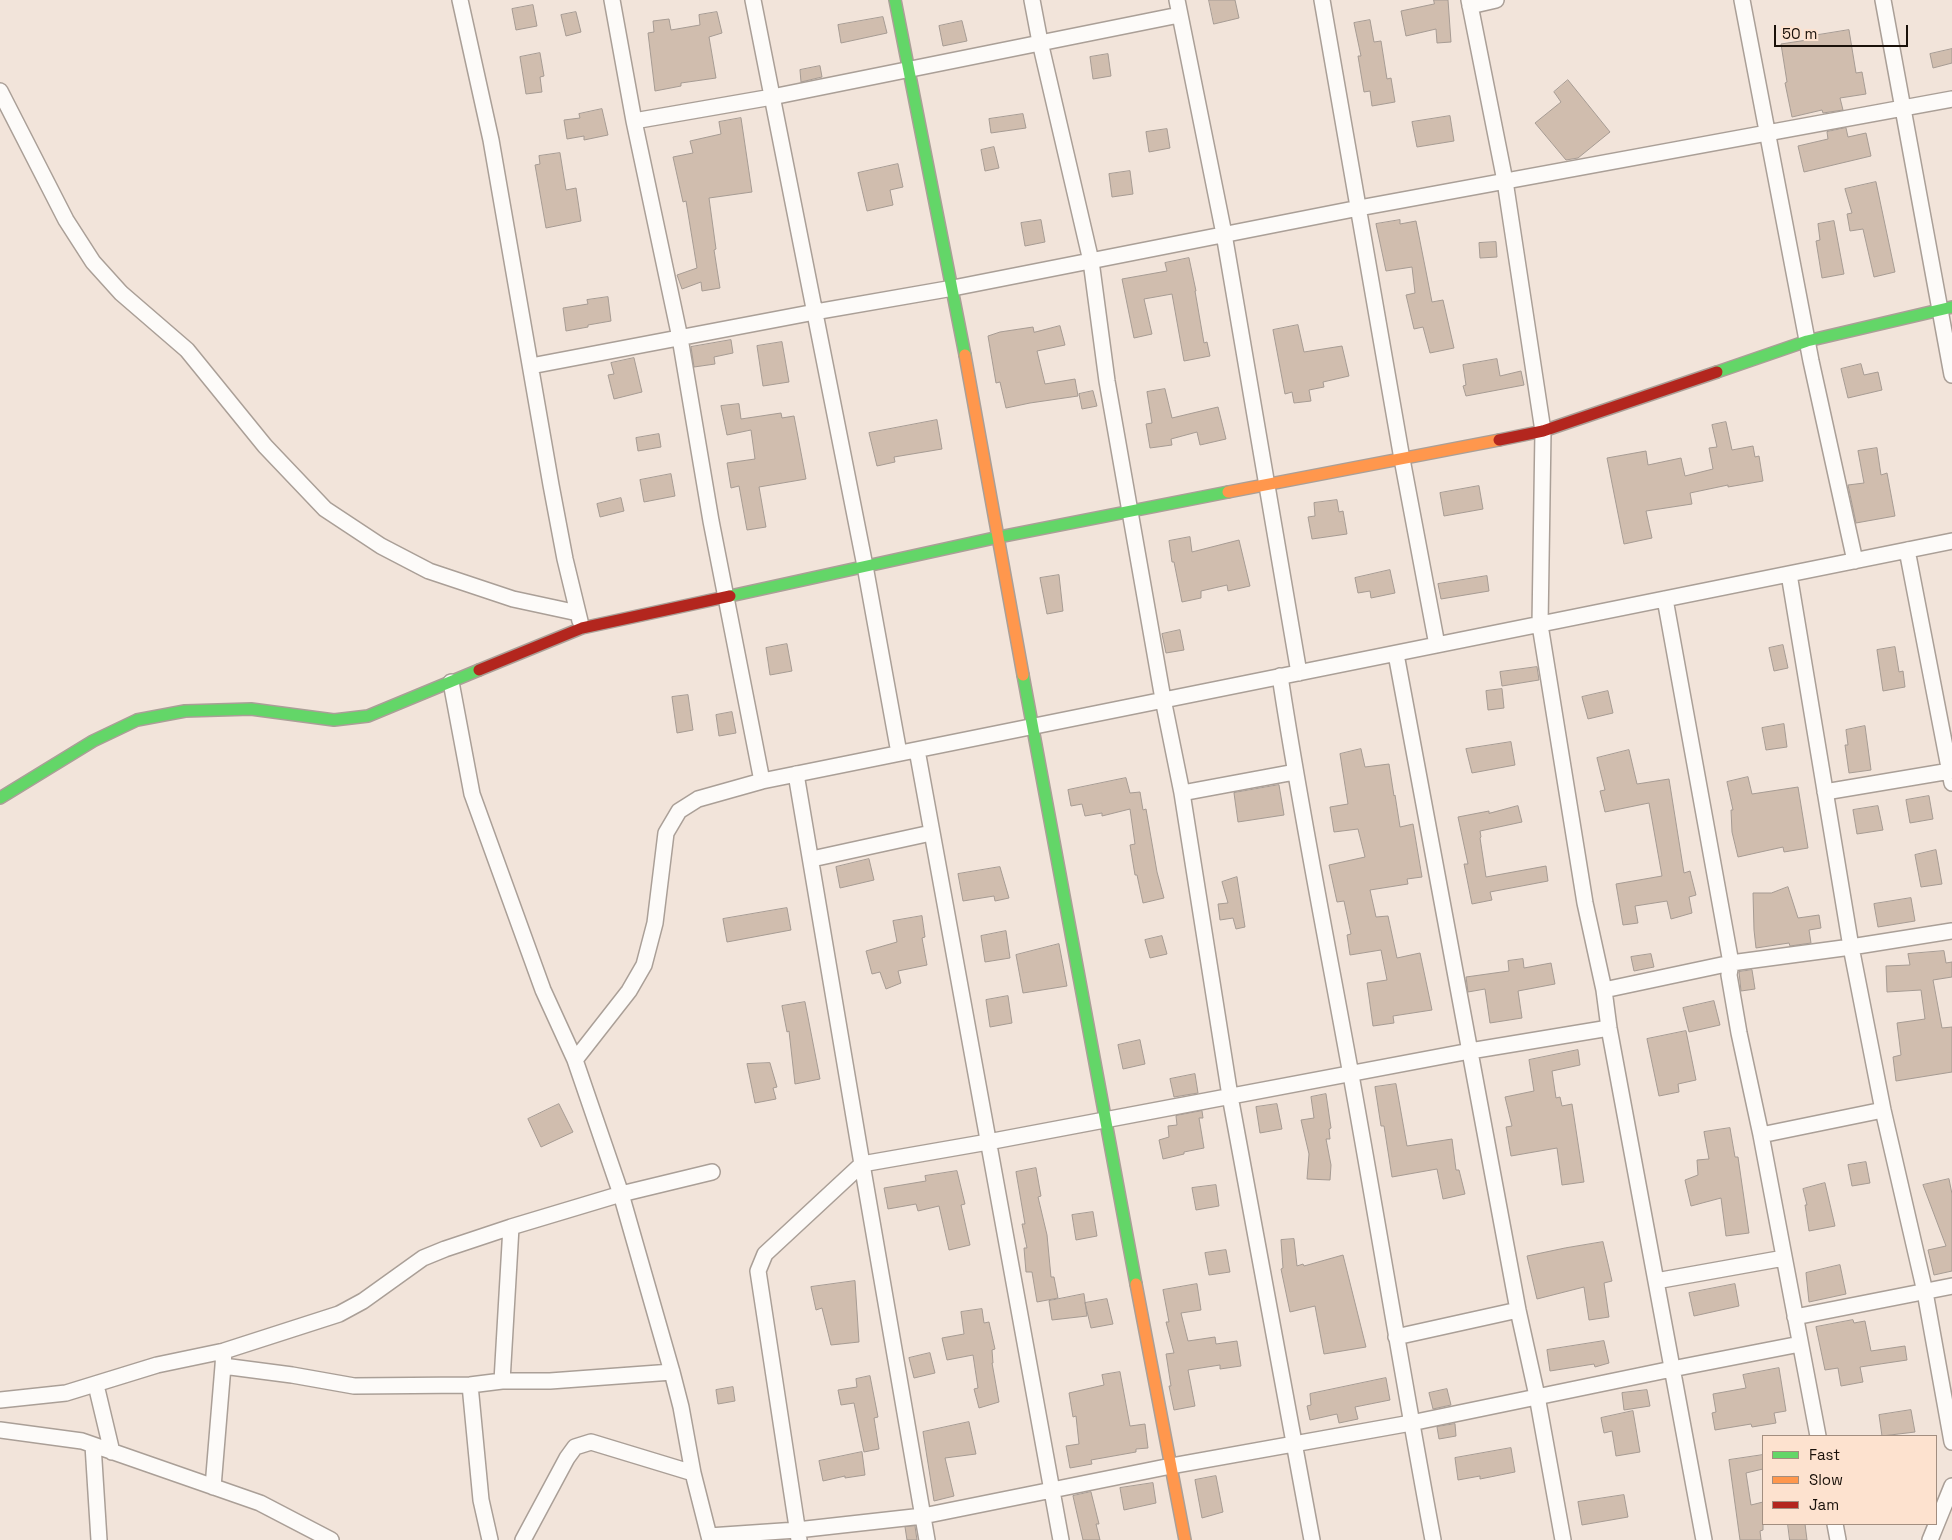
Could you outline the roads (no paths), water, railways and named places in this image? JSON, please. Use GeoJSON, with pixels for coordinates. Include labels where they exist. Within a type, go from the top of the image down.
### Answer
{"type":"FeatureCollection","features":[{"type":"Feature","properties":{"kind":"street"},"geometry":{"type":"LineString","coordinates":[[460,0],[490,140],[551,485],[580,620]]}},
{"type":"Feature","properties":{"kind":"street"},"geometry":{"type":"LineString","coordinates":[[612,0],[634,121],[680,338],[726,598],[762,781]]}},
{"type":"Feature","properties":{"kind":"street"},"geometry":{"type":"LineString","coordinates":[[753,0],[865,566],[899,753]]}},
{"type":"Feature","properties":{"kind":"street"},"geometry":{"type":"LineString","coordinates":[[895,0],[953,288],[1104,1120],[1185,1540]]}},
{"type":"Feature","properties":{"kind":"street"},"geometry":{"type":"LineString","coordinates":[[1032,0],[1091,261],[1107,381],[1163,699],[1182,793],[1230,1096],[1312,1540]]}},
{"type":"Feature","properties":{"kind":"street"},"geometry":{"type":"LineString","coordinates":[[1322,0],[1402,459],[1437,645]]}},
{"type":"Feature","properties":{"kind":"street"},"geometry":{"type":"LineString","coordinates":[[1496,0],[1470,3],[1505,181],[1543,431],[1540,625],[1585,904],[1604,990],[1609,1028],[1704,1540]]}},
{"type":"Feature","properties":{"kind":"street"},"geometry":{"type":"LineString","coordinates":[[1742,0],[1807,340],[1855,561]]}},
{"type":"Feature","properties":{"kind":"street"},"geometry":{"type":"LineString","coordinates":[[1883,0],[1903,108],[1946,308],[1952,375]]}},
{"type":"Feature","properties":{"kind":"street"},"geometry":{"type":"LineString","coordinates":[[634,121],[772,97],[909,70],[1040,42],[1178,8],[1224,234],[1299,673]]}},
{"type":"Feature","properties":{"kind":"street"},"geometry":{"type":"LineString","coordinates":[[0,91],[66,220],[93,262],[121,293],[187,350],[266,446],[325,509],[381,546],[428,571],[513,600],[580,620]]}},
{"type":"Feature","properties":{"kind":"street"},"geometry":{"type":"LineString","coordinates":[[531,366],[953,288],[1359,208],[1952,99]]}},
{"type":"Feature","properties":{"kind":"street"},"geometry":{"type":"LineString","coordinates":[[0,798],[93,741],[137,720],[184,711],[243,709],[334,720],[368,716],[451,682],[580,620],[726,598],[865,566],[1129,510],[1543,431],[1807,340],[1946,308]]}},
{"type":"Feature","properties":{"kind":"street"},"geometry":{"type":"LineString","coordinates":[[575,1060],[629,991],[644,965],[655,923],[666,833],[679,811],[698,799],[762,781],[796,774],[1952,541]]}},
{"type":"Feature","properties":{"kind":"street"},"geometry":{"type":"LineString","coordinates":[[1825,792],[1951,777],[1945,711],[1907,550]]}},
{"type":"Feature","properties":{"kind":"street"},"geometry":{"type":"LineString","coordinates":[[1789,574],[1851,947],[1883,1110],[1925,1292],[1952,1442]]}},
{"type":"Feature","properties":{"kind":"street"},"geometry":{"type":"LineString","coordinates":[[1665,599],[1732,963],[1729,975],[1818,1435]]}},
{"type":"Feature","properties":{"kind":"street"},"geometry":{"type":"LineString","coordinates":[[1396,654],[1518,1310],[1537,1396],[1563,1540]]}},
{"type":"Feature","properties":{"kind":"street"},"geometry":{"type":"LineString","coordinates":[[1280,676],[1295,772],[1351,1075],[1433,1540]]}},
{"type":"Feature","properties":{"kind":"street"},"geometry":{"type":"LineString","coordinates":[[451,682],[472,794],[544,990],[575,1060],[621,1194],[681,1407],[693,1473],[709,1538],[798,1535],[923,1516],[1171,1466],[1411,1423],[1800,1344]]}},
{"type":"Feature","properties":{"kind":"street"},"geometry":{"type":"LineString","coordinates":[[917,750],[1050,1490],[1061,1540]]}},
{"type":"Feature","properties":{"kind":"street"},"geometry":{"type":"LineString","coordinates":[[1182,793],[1295,772]]}},
{"type":"Feature","properties":{"kind":"street"},"geometry":{"type":"LineString","coordinates":[[796,774],[927,1540]]}},
{"type":"Feature","properties":{"kind":"street"},"geometry":{"type":"LineString","coordinates":[[812,859],[931,833]]}},
{"type":"Feature","properties":{"kind":"street"},"geometry":{"type":"LineString","coordinates":[[1604,990],[1732,963],[1952,931]]}},
{"type":"Feature","properties":{"kind":"street"},"geometry":{"type":"LineString","coordinates":[[798,1535],[758,1271],[765,1254],[862,1164],[1351,1075],[1470,1051],[1609,1028]]}},
{"type":"Feature","properties":{"kind":"street"},"geometry":{"type":"LineString","coordinates":[[1761,1135],[1883,1110]]}},
{"type":"Feature","properties":{"kind":"street"},"geometry":{"type":"LineString","coordinates":[[0,1400],[66,1393],[157,1365],[224,1358],[339,1314],[363,1302],[423,1258],[511,1227],[621,1194],[712,1172]]}},
{"type":"Feature","properties":{"kind":"street"},"geometry":{"type":"LineString","coordinates":[[502,1381],[511,1227]]}},
{"type":"Feature","properties":{"kind":"street"},"geometry":{"type":"LineString","coordinates":[[1656,1281],[1784,1258]]}},
{"type":"Feature","properties":{"kind":"street"},"geometry":{"type":"LineString","coordinates":[[1796,1317],[1952,1286]]}},
{"type":"Feature","properties":{"kind":"street"},"geometry":{"type":"LineString","coordinates":[[1396,1337],[1518,1310]]}},
{"type":"Feature","properties":{"kind":"street"},"geometry":{"type":"LineString","coordinates":[[224,1358],[292,1375],[354,1386],[470,1386],[502,1381],[550,1381],[672,1372]]}},
{"type":"Feature","properties":{"kind":"street"},"geometry":{"type":"LineString","coordinates":[[213,1487],[224,1358]]}},
{"type":"Feature","properties":{"kind":"street"},"geometry":{"type":"LineString","coordinates":[[96,1385],[112,1452]]}},
{"type":"Feature","properties":{"kind":"street"},"geometry":{"type":"LineString","coordinates":[[470,1386],[482,1500],[490,1540]]}},
{"type":"Feature","properties":{"kind":"street"},"geometry":{"type":"LineString","coordinates":[[0,1430],[82,1441],[260,1503],[331,1540]]}},
{"type":"Feature","properties":{"kind":"street"},"geometry":{"type":"LineString","coordinates":[[523,1540],[566,1458],[575,1447],[591,1442],[693,1473]]}},
{"type":"Feature","properties":{"kind":"street"},"geometry":{"type":"LineString","coordinates":[[93,1445],[99,1540]]}},
{"type":"Feature","properties":{"kind":"street"},"geometry":{"type":"LineString","coordinates":[[1937,1523],[1952,1486]]}},
{"type":"Feature","properties":{"kind":"street"},"geometry":{"type":"LineString","coordinates":[[1835,1525],[1838,1540]]}},
{"type":"Feature","properties":{"kind":"street"},"geometry":{"type":"LineString","coordinates":[[1930,1540],[1936,1525]]}}]}
